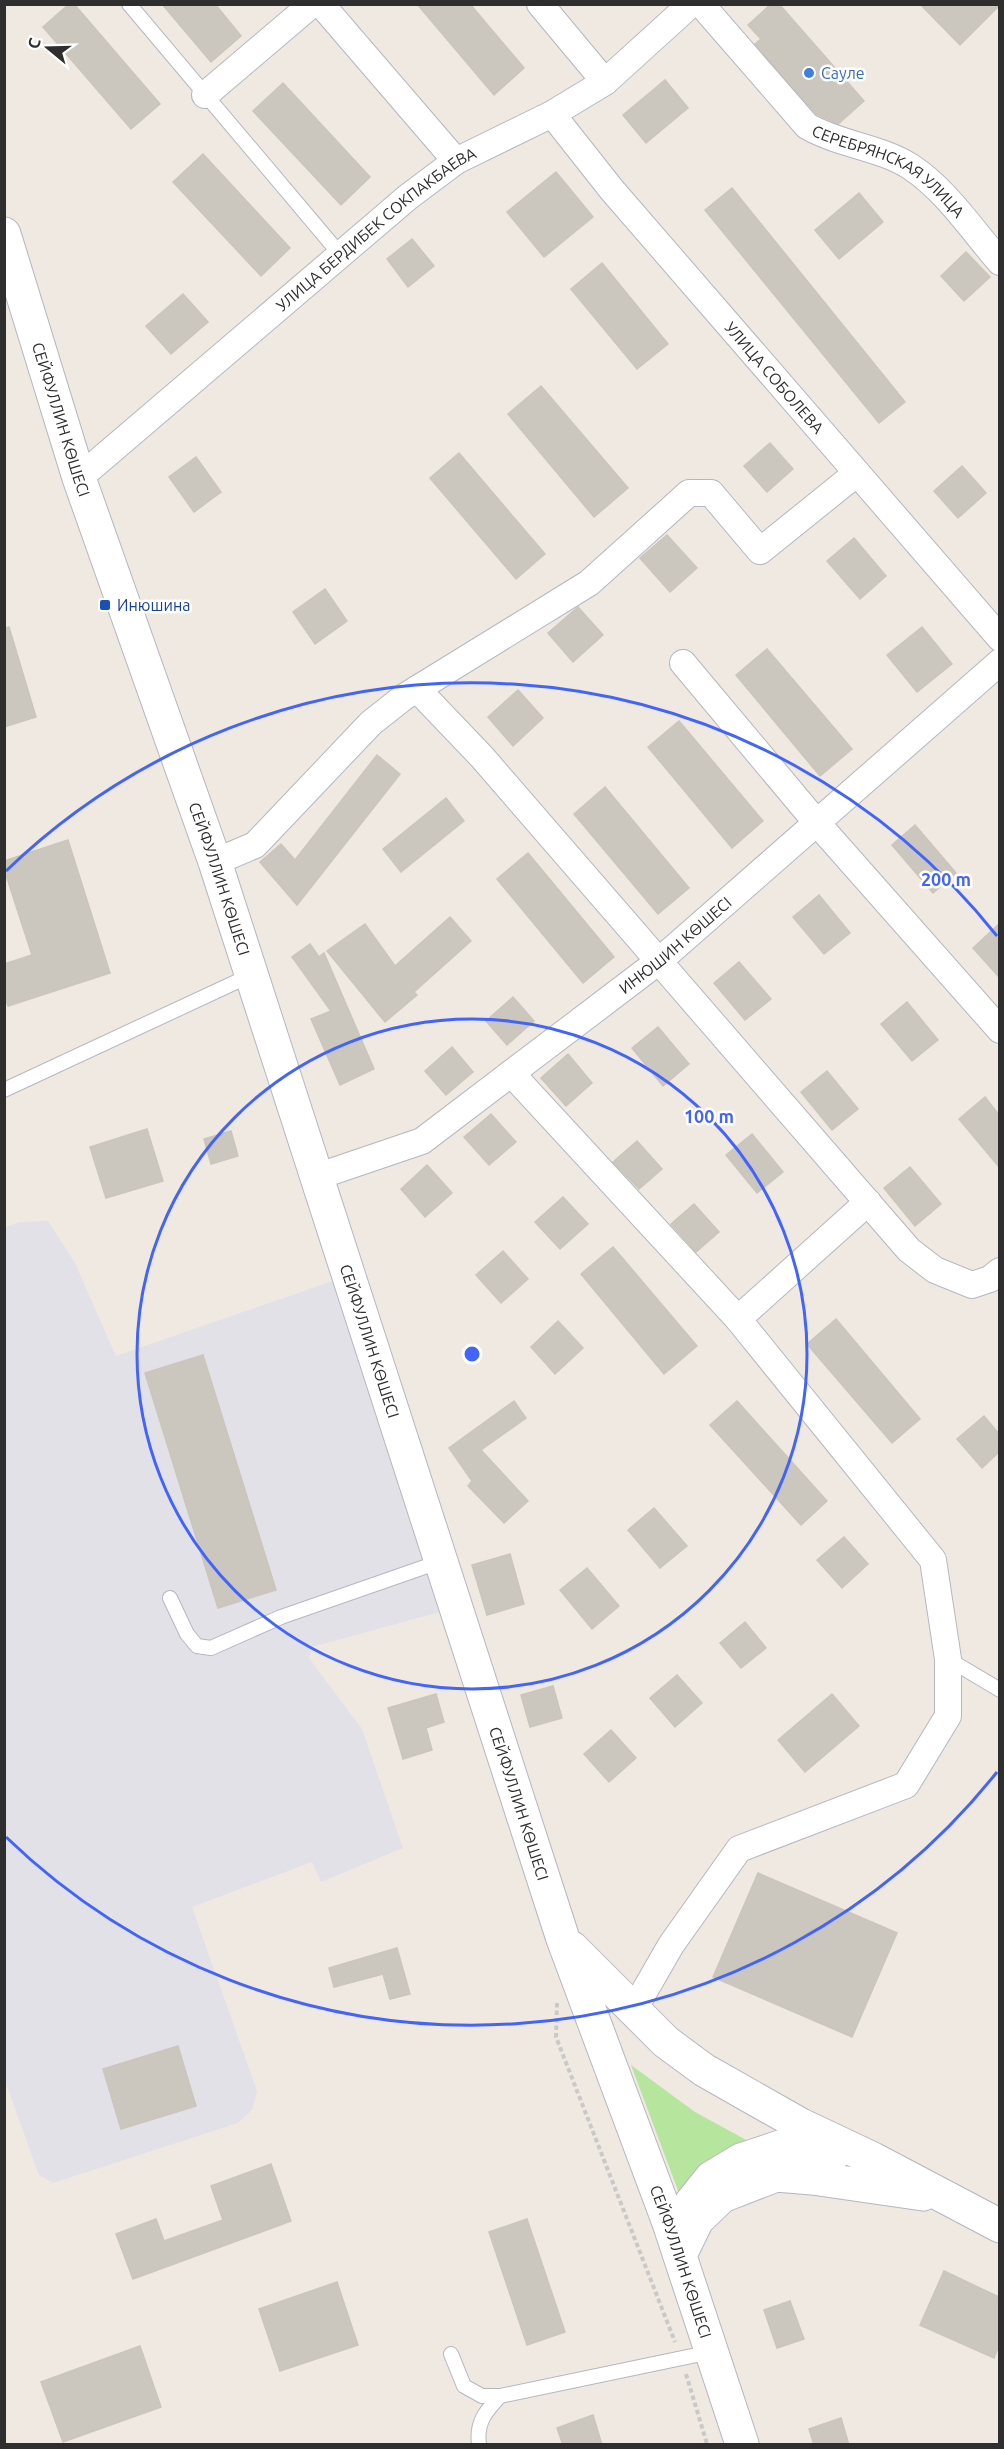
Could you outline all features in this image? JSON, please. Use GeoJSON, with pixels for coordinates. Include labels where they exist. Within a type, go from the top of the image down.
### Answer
{"type":"FeatureCollection","features":[{"type":"Feature","properties":{"kind":"main road","name":"СЕЙФУЛЛИН КӨШЕСІ"},"geometry":{"type":"LineString","coordinates":[[4,234],[79,478],[215,862],[439,1562],[563,1939],[677,2245],[697,2355],[742,2445]]}},
{"type":"Feature","properties":{"kind":"main road"},"geometry":{"type":"LineString","coordinates":[[563,1939],[666,2042],[704,2070],[791,2120],[873,2159],[938,2196],[999,2226]]}},
{"type":"Feature","properties":{"kind":"main road"},"geometry":{"type":"LineString","coordinates":[[677,2245],[692,2201],[711,2178],[741,2160],[783,2146],[873,2159]]}},
{"type":"Feature","properties":{"kind":"main road"},"geometry":{"type":"LineString","coordinates":[[677,2245],[697,2220],[722,2196],[776,2175],[938,2196]]}},
{"type":"Feature","properties":{"kind":"street"},"geometry":{"type":"LineString","coordinates":[[205,95],[312,4]]}},
{"type":"Feature","properties":{"kind":"street"},"geometry":{"type":"LineString","coordinates":[[321,4],[456,161]]}},
{"type":"Feature","properties":{"kind":"street"},"geometry":{"type":"LineString","coordinates":[[540,4],[605,82]]}},
{"type":"Feature","properties":{"kind":"street","name":"УЛИЦА БЕРДИБЕК СОКПАКБАЕВА"},"geometry":{"type":"LineString","coordinates":[[79,478],[339,253],[456,161],[552,114],[605,82],[691,4]]}},
{"type":"Feature","properties":{"kind":"street","name":"СЕРЕБРЯНСКАЯ УЛИЦА"},"geometry":{"type":"LineString","coordinates":[[701,4],[807,126],[829,139],[874,151],[910,166],[932,184],[999,262]]}},
{"type":"Feature","properties":{"kind":"street","name":"УЛИЦА СОБОЛЕВА"},"geometry":{"type":"LineString","coordinates":[[552,114],[612,190],[999,638]]}},
{"type":"Feature","properties":{"kind":"street"},"geometry":{"type":"LineString","coordinates":[[215,862],[255,845],[371,723],[417,689],[589,583],[689,492],[711,493],[760,552],[857,472]]}},
{"type":"Feature","properties":{"kind":"street","name":"ИНЮШИН КӨШЕСІ"},"geometry":{"type":"LineString","coordinates":[[316,1177],[422,1141],[659,961],[999,662]]}},
{"type":"Feature","properties":{"kind":"street"},"geometry":{"type":"LineString","coordinates":[[683,663],[818,823],[999,1030]]}},
{"type":"Feature","properties":{"kind":"street"},"geometry":{"type":"LineString","coordinates":[[417,689],[482,757],[909,1250],[935,1270],[972,1285],[990,1279],[999,1271]]}},
{"type":"Feature","properties":{"kind":"street"},"geometry":{"type":"LineString","coordinates":[[511,1073],[738,1319],[933,1560],[948,1659],[948,1716],[906,1785],[739,1849],[671,1945],[633,2011]]}},
{"type":"Feature","properties":{"kind":"street"},"geometry":{"type":"LineString","coordinates":[[738,1319],[868,1202]]}},
{"type":"Feature","properties":{"kind":"lane"},"geometry":{"type":"LineString","coordinates":[[129,4],[339,253]]}},
{"type":"Feature","properties":{"kind":"lane"},"geometry":{"type":"LineString","coordinates":[[4,1090],[251,975]]}},
{"type":"Feature","properties":{"kind":"lane"},"geometry":{"type":"LineString","coordinates":[[170,1598],[187,1634],[197,1646],[211,1648],[281,1617],[439,1562]]}},
{"type":"Feature","properties":{"kind":"lane"},"geometry":{"type":"LineString","coordinates":[[948,1659],[999,1690]]}},
{"type":"Feature","properties":{"kind":"lane"},"geometry":{"type":"LineString","coordinates":[[452,2354],[464,2386],[482,2396],[500,2396],[697,2355]]}},
{"type":"Feature","properties":{"kind":"lane"},"geometry":{"type":"LineString","coordinates":[[480,2445],[478,2436],[482,2416],[500,2396]]}},
{"type":"Feature","properties":{"kind":"path"},"geometry":{"type":"LineString","coordinates":[[556,2002],[556,2037],[697,2355],[707,2445]]}},
{"type":"Feature","properties":{"kind":"shaded area"},"geometry":{"type":"Polygon","coordinates":[[[48,1221],[75,1263],[116,1356],[347,1276],[454,1608],[312,1647],[309,1658],[362,1729],[403,1848],[321,1882],[312,1862],[192,1907],[257,2091],[252,2110],[238,2123],[53,2183],[39,2175],[5,2081],[5,1227],[20,1222],[48,1221]]]}},
{"type":"Feature","properties":{"kind":"green space"},"geometry":{"type":"Polygon","coordinates":[[[631,2065],[695,2112],[748,2141],[719,2157],[686,2184],[679,2193],[631,2065]]]}},
{"type":"Feature","properties":{"kind":"building"},"geometry":{"type":"Polygon","coordinates":[[[69,4],[74,4],[160,104],[131,129],[43,27],[69,4]]]}},
{"type":"Feature","properties":{"kind":"building"},"geometry":{"type":"Polygon","coordinates":[[[162,4],[215,4],[241,36],[211,62],[162,4]]]}},
{"type":"Feature","properties":{"kind":"building"},"geometry":{"type":"Polygon","coordinates":[[[417,4],[470,4],[524,68],[494,95],[417,4]]]}},
{"type":"Feature","properties":{"kind":"building","name":"Сауле"},"geometry":{"type":"Polygon","coordinates":[[[771,4],[779,4],[864,101],[838,124],[816,114],[755,44],[761,39],[748,25],[771,4]]]}},
{"type":"Feature","properties":{"kind":"building"},"geometry":{"type":"Polygon","coordinates":[[[920,4],[999,4],[999,6],[960,45],[920,4]]]}},
{"type":"Feature","properties":{"kind":"building"},"geometry":{"type":"Polygon","coordinates":[[[665,80],[688,108],[646,143],[623,115],[665,80]]]}},
{"type":"Feature","properties":{"kind":"building"},"geometry":{"type":"Polygon","coordinates":[[[283,83],[370,177],[341,205],[253,111],[283,83]]]}},
{"type":"Feature","properties":{"kind":"building"},"geometry":{"type":"Polygon","coordinates":[[[203,154],[290,248],[261,276],[173,182],[203,154]]]}},
{"type":"Feature","properties":{"kind":"building"},"geometry":{"type":"Polygon","coordinates":[[[556,172],[593,217],[544,257],[507,212],[556,172]]]}},
{"type":"Feature","properties":{"kind":"building"},"geometry":{"type":"Polygon","coordinates":[[[732,188],[905,402],[879,423],[705,210],[732,188]]]}},
{"type":"Feature","properties":{"kind":"building"},"geometry":{"type":"Polygon","coordinates":[[[859,193],[883,222],[839,259],[815,230],[859,193]]]}},
{"type":"Feature","properties":{"kind":"building"},"geometry":{"type":"Polygon","coordinates":[[[412,239],[434,266],[408,287],[387,259],[412,239]]]}},
{"type":"Feature","properties":{"kind":"building"},"geometry":{"type":"Polygon","coordinates":[[[966,252],[990,277],[964,301],[941,276],[966,252]]]}},
{"type":"Feature","properties":{"kind":"building"},"geometry":{"type":"Polygon","coordinates":[[[602,263],[668,344],[637,369],[571,289],[602,263]]]}},
{"type":"Feature","properties":{"kind":"building"},"geometry":{"type":"Polygon","coordinates":[[[183,294],[208,322],[171,354],[146,326],[183,294]]]}},
{"type":"Feature","properties":{"kind":"building"},"geometry":{"type":"Polygon","coordinates":[[[541,386],[628,488],[594,517],[508,414],[541,386]]]}},
{"type":"Feature","properties":{"kind":"building"},"geometry":{"type":"Polygon","coordinates":[[[770,443],[793,469],[767,492],[744,466],[770,443]]]}},
{"type":"Feature","properties":{"kind":"building"},"geometry":{"type":"Polygon","coordinates":[[[459,453],[545,554],[516,579],[430,478],[459,453]]]}},
{"type":"Feature","properties":{"kind":"building"},"geometry":{"type":"Polygon","coordinates":[[[196,457],[221,492],[194,512],[169,477],[196,457]]]}},
{"type":"Feature","properties":{"kind":"building"},"geometry":{"type":"Polygon","coordinates":[[[962,466],[986,493],[958,518],[934,491],[962,466]]]}},
{"type":"Feature","properties":{"kind":"building"},"geometry":{"type":"Polygon","coordinates":[[[667,535],[697,568],[670,592],[640,558],[667,535]]]}},
{"type":"Feature","properties":{"kind":"building"},"geometry":{"type":"Polygon","coordinates":[[[854,538],[886,576],[860,599],[827,561],[854,538]]]}},
{"type":"Feature","properties":{"kind":"building"},"geometry":{"type":"Polygon","coordinates":[[[325,589],[347,621],[315,644],[293,612],[325,589]]]}},
{"type":"Feature","properties":{"kind":"building"},"geometry":{"type":"Polygon","coordinates":[[[578,607],[603,635],[573,662],[548,633],[578,607]]]}},
{"type":"Feature","properties":{"kind":"building"},"geometry":{"type":"Polygon","coordinates":[[[9,627],[36,717],[4,727],[4,628],[9,627]]]}},
{"type":"Feature","properties":{"kind":"building"},"geometry":{"type":"Polygon","coordinates":[[[922,627],[952,664],[917,692],[887,655],[922,627]]]}},
{"type":"Feature","properties":{"kind":"building"},"geometry":{"type":"Polygon","coordinates":[[[767,649],[852,749],[820,776],[736,675],[767,649]]]}},
{"type":"Feature","properties":{"kind":"building"},"geometry":{"type":"Polygon","coordinates":[[[518,690],[543,718],[513,746],[488,717],[518,690]]]}},
{"type":"Feature","properties":{"kind":"building"},"geometry":{"type":"Polygon","coordinates":[[[679,721],[763,821],[732,848],[648,747],[679,721]]]}},
{"type":"Feature","properties":{"kind":"building"},"geometry":{"type":"Polygon","coordinates":[[[377,755],[400,774],[297,905],[260,862],[281,844],[295,860],[377,755]]]}},
{"type":"Feature","properties":{"kind":"building"},"geometry":{"type":"Polygon","coordinates":[[[605,787],[689,888],[658,914],[574,814],[605,787]]]}},
{"type":"Feature","properties":{"kind":"building"},"geometry":{"type":"Polygon","coordinates":[[[446,798],[464,821],[401,872],[383,849],[446,798]]]}},
{"type":"Feature","properties":{"kind":"building"},"geometry":{"type":"Polygon","coordinates":[[[915,825],[956,873],[933,893],[892,845],[915,825]]]}},
{"type":"Feature","properties":{"kind":"building"},"geometry":{"type":"Polygon","coordinates":[[[68,840],[110,973],[8,1006],[4,994],[4,964],[32,955],[4,869],[4,861],[68,840]]]}},
{"type":"Feature","properties":{"kind":"building"},"geometry":{"type":"Polygon","coordinates":[[[528,853],[614,957],[583,983],[497,879],[528,853]]]}},
{"type":"Feature","properties":{"kind":"building"},"geometry":{"type":"Polygon","coordinates":[[[819,895],[850,933],[824,954],[793,917],[819,895]]]}},
{"type":"Feature","properties":{"kind":"building"},"geometry":{"type":"Polygon","coordinates":[[[450,917],[471,941],[414,992],[417,995],[385,1022],[327,951],[365,924],[395,966],[450,917]]]}},
{"type":"Feature","properties":{"kind":"building"},"geometry":{"type":"Polygon","coordinates":[[[999,924],[999,977],[973,948],[999,924]]]}},
{"type":"Feature","properties":{"kind":"building"},"geometry":{"type":"Polygon","coordinates":[[[310,944],[319,957],[324,953],[374,1069],[340,1085],[311,1019],[331,1011],[292,957],[310,944]]]}},
{"type":"Feature","properties":{"kind":"building"},"geometry":{"type":"Polygon","coordinates":[[[739,962],[771,999],[745,1020],[714,983],[739,962]]]}},
{"type":"Feature","properties":{"kind":"building"},"geometry":{"type":"Polygon","coordinates":[[[513,997],[534,1021],[507,1045],[486,1021],[513,997]]]}},
{"type":"Feature","properties":{"kind":"building"},"geometry":{"type":"Polygon","coordinates":[[[907,1002],[938,1040],[912,1061],[881,1024],[907,1002]]]}},
{"type":"Feature","properties":{"kind":"building"},"geometry":{"type":"Polygon","coordinates":[[[658,1027],[689,1064],[663,1086],[632,1048],[658,1027]]]}},
{"type":"Feature","properties":{"kind":"building"},"geometry":{"type":"Polygon","coordinates":[[[452,1047],[473,1072],[446,1095],[425,1071],[452,1047]]]}},
{"type":"Feature","properties":{"kind":"building"},"geometry":{"type":"Polygon","coordinates":[[[568,1054],[592,1083],[566,1106],[541,1078],[568,1054]]]}},
{"type":"Feature","properties":{"kind":"building"},"geometry":{"type":"Polygon","coordinates":[[[827,1071],[858,1109],[832,1130],[801,1092],[827,1071]]]}},
{"type":"Feature","properties":{"kind":"building"},"geometry":{"type":"Polygon","coordinates":[[[985,1097],[999,1115],[999,1167],[959,1119],[985,1097]]]}},
{"type":"Feature","properties":{"kind":"building"},"geometry":{"type":"Polygon","coordinates":[[[491,1114],[516,1142],[489,1165],[464,1137],[491,1114]]]}},
{"type":"Feature","properties":{"kind":"building"},"geometry":{"type":"Polygon","coordinates":[[[147,1129],[163,1181],[106,1198],[90,1147],[147,1129]]]}},
{"type":"Feature","properties":{"kind":"building"},"geometry":{"type":"Polygon","coordinates":[[[231,1131],[238,1156],[211,1164],[204,1139],[231,1131]]]}},
{"type":"Feature","properties":{"kind":"building"},"geometry":{"type":"Polygon","coordinates":[[[752,1134],[783,1172],[757,1193],[726,1155],[752,1134]]]}},
{"type":"Feature","properties":{"kind":"building"},"geometry":{"type":"Polygon","coordinates":[[[637,1141],[662,1169],[639,1189],[613,1162],[637,1141]]]}},
{"type":"Feature","properties":{"kind":"building"},"geometry":{"type":"Polygon","coordinates":[[[427,1165],[452,1193],[425,1217],[401,1189],[427,1165]]]}},
{"type":"Feature","properties":{"kind":"building"},"geometry":{"type":"Polygon","coordinates":[[[910,1167],[941,1204],[915,1226],[884,1188],[910,1167]]]}},
{"type":"Feature","properties":{"kind":"building"},"geometry":{"type":"Polygon","coordinates":[[[563,1197],[588,1224],[560,1249],[535,1222],[563,1197]]]}},
{"type":"Feature","properties":{"kind":"building"},"geometry":{"type":"Polygon","coordinates":[[[694,1204],[719,1232],[696,1252],[671,1224],[694,1204]]]}},
{"type":"Feature","properties":{"kind":"building"},"geometry":{"type":"Polygon","coordinates":[[[613,1247],[697,1346],[664,1374],[581,1274],[613,1247]]]}},
{"type":"Feature","properties":{"kind":"building"},"geometry":{"type":"Polygon","coordinates":[[[503,1251],[528,1279],[501,1303],[476,1275],[503,1251]]]}},
{"type":"Feature","properties":{"kind":"building"},"geometry":{"type":"Polygon","coordinates":[[[836,1319],[920,1419],[892,1443],[807,1344],[836,1319]]]}},
{"type":"Feature","properties":{"kind":"building"},"geometry":{"type":"Polygon","coordinates":[[[558,1321],[583,1348],[555,1374],[531,1347],[558,1321]]]}},
{"type":"Feature","properties":{"kind":"building"},"geometry":{"type":"Polygon","coordinates":[[[203,1355],[276,1590],[218,1608],[145,1373],[203,1355]]]}},
{"type":"Feature","properties":{"kind":"building"},"geometry":{"type":"Polygon","coordinates":[[[514,1401],[526,1418],[481,1450],[528,1501],[504,1523],[468,1486],[472,1481],[449,1448],[514,1401]]]}},
{"type":"Feature","properties":{"kind":"building"},"geometry":{"type":"Polygon","coordinates":[[[737,1401],[827,1501],[801,1525],[710,1425],[737,1401]]]}},
{"type":"Feature","properties":{"kind":"building"},"geometry":{"type":"Polygon","coordinates":[[[984,1416],[999,1434],[999,1452],[982,1468],[957,1439],[984,1416]]]}},
{"type":"Feature","properties":{"kind":"building"},"geometry":{"type":"Polygon","coordinates":[[[654,1508],[687,1546],[660,1568],[628,1530],[654,1508]]]}},
{"type":"Feature","properties":{"kind":"building"},"geometry":{"type":"Polygon","coordinates":[[[844,1537],[868,1564],[842,1588],[817,1560],[844,1537]]]}},
{"type":"Feature","properties":{"kind":"building"},"geometry":{"type":"Polygon","coordinates":[[[510,1554],[524,1604],[487,1615],[472,1565],[510,1554]]]}},
{"type":"Feature","properties":{"kind":"building"},"geometry":{"type":"Polygon","coordinates":[[[587,1568],[619,1606],[592,1629],[560,1590],[587,1568]]]}},
{"type":"Feature","properties":{"kind":"building"},"geometry":{"type":"Polygon","coordinates":[[[745,1622],[766,1648],[741,1668],[720,1643],[745,1622]]]}},
{"type":"Feature","properties":{"kind":"building"},"geometry":{"type":"Polygon","coordinates":[[[677,1675],[702,1703],[675,1727],[650,1698],[677,1675]]]}},
{"type":"Feature","properties":{"kind":"building"},"geometry":{"type":"Polygon","coordinates":[[[553,1686],[562,1718],[530,1727],[521,1695],[553,1686]]]}},
{"type":"Feature","properties":{"kind":"building"},"geometry":{"type":"Polygon","coordinates":[[[436,1694],[444,1722],[426,1728],[432,1750],[403,1759],[388,1708],[436,1694]]]}},
{"type":"Feature","properties":{"kind":"building"},"geometry":{"type":"Polygon","coordinates":[[[832,1694],[859,1726],[805,1772],[778,1740],[832,1694]]]}},
{"type":"Feature","properties":{"kind":"building"},"geometry":{"type":"Polygon","coordinates":[[[611,1730],[636,1758],[609,1782],[584,1754],[611,1730]]]}},
{"type":"Feature","properties":{"kind":"building"},"geometry":{"type":"Polygon","coordinates":[[[758,1873],[897,1933],[852,2037],[713,1977],[758,1873]]]}},
{"type":"Feature","properties":{"kind":"building"},"geometry":{"type":"Polygon","coordinates":[[[397,1948],[410,1994],[390,1999],[383,1974],[334,1987],[329,1968],[397,1948]]]}},
{"type":"Feature","properties":{"kind":"building"},"geometry":{"type":"Polygon","coordinates":[[[178,2046],[196,2106],[121,2129],[103,2069],[178,2046]]]}},
{"type":"Feature","properties":{"kind":"building"},"geometry":{"type":"Polygon","coordinates":[[[271,2164],[291,2221],[133,2279],[116,2234],[156,2219],[164,2241],[223,2220],[211,2186],[271,2164]]]}},
{"type":"Feature","properties":{"kind":"building"},"geometry":{"type":"Polygon","coordinates":[[[527,2219],[565,2332],[527,2345],[489,2232],[527,2219]]]}},
{"type":"Feature","properties":{"kind":"building"},"geometry":{"type":"Polygon","coordinates":[[[944,2271],[999,2297],[999,2345],[994,2358],[920,2325],[944,2271]]]}},
{"type":"Feature","properties":{"kind":"building"},"geometry":{"type":"Polygon","coordinates":[[[337,2282],[358,2345],[280,2371],[259,2309],[337,2282]]]}},
{"type":"Feature","properties":{"kind":"building"},"geometry":{"type":"Polygon","coordinates":[[[790,2301],[804,2339],[777,2348],[764,2310],[790,2301]]]}},
{"type":"Feature","properties":{"kind":"building"},"geometry":{"type":"Polygon","coordinates":[[[140,2346],[161,2407],[63,2442],[41,2382],[140,2346]]]}},
{"type":"Feature","properties":{"kind":"building"},"geometry":{"type":"Polygon","coordinates":[[[593,2415],[602,2445],[563,2445],[557,2428],[593,2415]]]}},
{"type":"Feature","properties":{"kind":"building"},"geometry":{"type":"Polygon","coordinates":[[[841,2418],[849,2445],[814,2445],[809,2429],[841,2418]]]}},
{"type":"Feature","properties":{"kind":"place","name":"Сауле"},"geometry":{"type":"Point","coordinates":[809,73]}},
{"type":"Feature","properties":{"kind":"place","name":"Инюшина"},"geometry":{"type":"Point","coordinates":[105,605]}}]}
